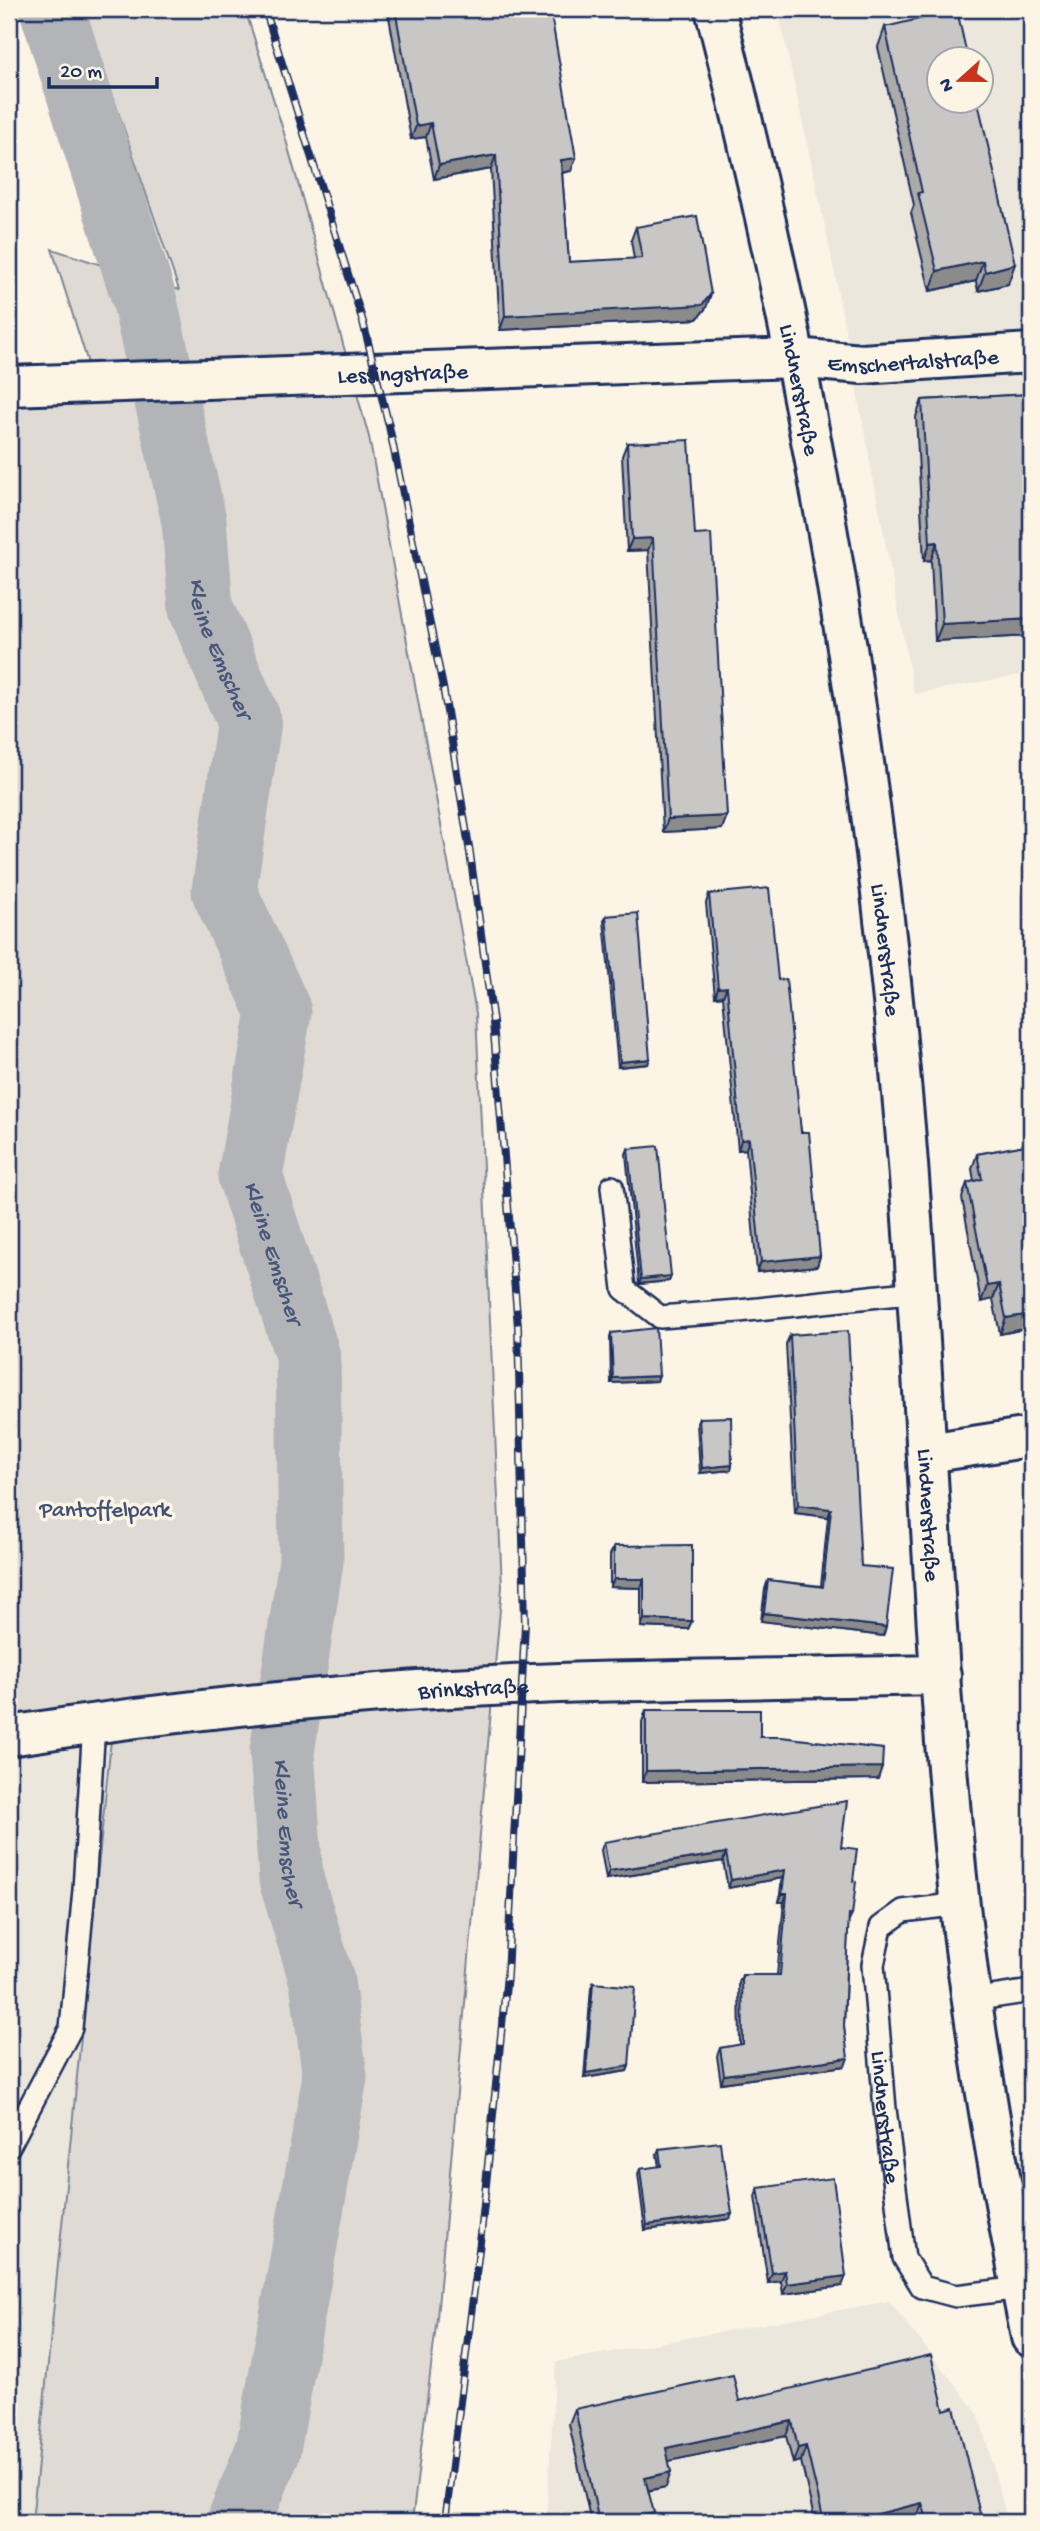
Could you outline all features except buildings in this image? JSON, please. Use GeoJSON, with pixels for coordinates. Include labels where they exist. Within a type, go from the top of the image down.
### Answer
{"type":"FeatureCollection","features":[{"type":"Feature","properties":{"kind":"street","name":"Lindnerstraße"},"geometry":{"type":"LineString","coordinates":[[715,9],[764,212],[795,358],[848,657],[869,807],[902,1100],[941,1675],[960,1904],[972,2000],[1026,2287],[1031,2337]]}},
{"type":"Feature","properties":{"kind":"street","name":"Emschertalstraße"},"geometry":{"type":"LineString","coordinates":[[795,358],[862,364],[1031,353]]}},
{"type":"Feature","properties":{"kind":"street","name":"Lessingstraße"},"geometry":{"type":"LineString","coordinates":[[9,386],[795,358]]}},
{"type":"Feature","properties":{"kind":"street"},"geometry":{"type":"LineString","coordinates":[[928,1453],[1031,1437]]}},
{"type":"Feature","properties":{"kind":"street","name":"Brinkstraße"},"geometry":{"type":"LineString","coordinates":[[9,1736],[257,1704],[417,1690],[574,1683],[941,1675]]}},
{"type":"Feature","properties":{"kind":"lane"},"geometry":{"type":"LineString","coordinates":[[612,1187],[624,1289],[660,1317],[917,1292]]}},
{"type":"Feature","properties":{"kind":"lane"},"geometry":{"type":"LineString","coordinates":[[9,2146],[71,2028],[84,1890],[94,1723]]}},
{"type":"Feature","properties":{"kind":"lane","name":"Lindnerstraße"},"geometry":{"type":"LineString","coordinates":[[960,1904],[903,1911],[881,1927],[873,1965],[885,2109],[904,2258],[922,2287],[956,2296],[1026,2287]]}},
{"type":"Feature","properties":{"kind":"lane"},"geometry":{"type":"LineString","coordinates":[[972,2000],[1031,1990]]}},
{"type":"Feature","properties":{"kind":"shaded area"},"geometry":{"type":"Polygon","coordinates":[[[778,9],[1031,9],[1031,673],[914,694],[831,255],[778,9]]]}},
{"type":"Feature","properties":{"kind":"shaded area"},"geometry":{"type":"Polygon","coordinates":[[[112,1730],[32,2522],[9,2522],[9,1745],[112,1730]]]}},
{"type":"Feature","properties":{"kind":"shaded area"},"geometry":{"type":"Polygon","coordinates":[[[889,2301],[979,2415],[1008,2522],[546,2522],[556,2362],[889,2301]]]}},
{"type":"Feature","properties":{"kind":"green space","name":"Pantoffelpark"},"geometry":{"type":"Polygon","coordinates":[[[83,9],[245,9],[284,133],[369,437],[476,1013],[502,1587],[437,2318],[412,2522],[32,2522],[112,1730],[9,1724],[9,394],[98,388],[52,249],[179,290],[83,9]]]}},
{"type":"Feature","properties":{"kind":"waterway","name":"Kleine Emscher"},"geometry":{"type":"LineString","coordinates":[[52,9],[144,298],[194,521],[201,609],[249,721],[224,891],[279,1012],[250,1176],[308,1357],[311,1561],[282,1752],[291,1879],[322,1981],[335,2077],[268,2450],[239,2522]]}},
{"type":"Feature","properties":{"kind":"railway"},"geometry":{"type":"LineString","coordinates":[[265,9],[363,322],[389,426],[443,687],[470,853],[493,1022],[518,1327],[525,1624],[507,1975],[481,2234],[445,2522]]}}]}
